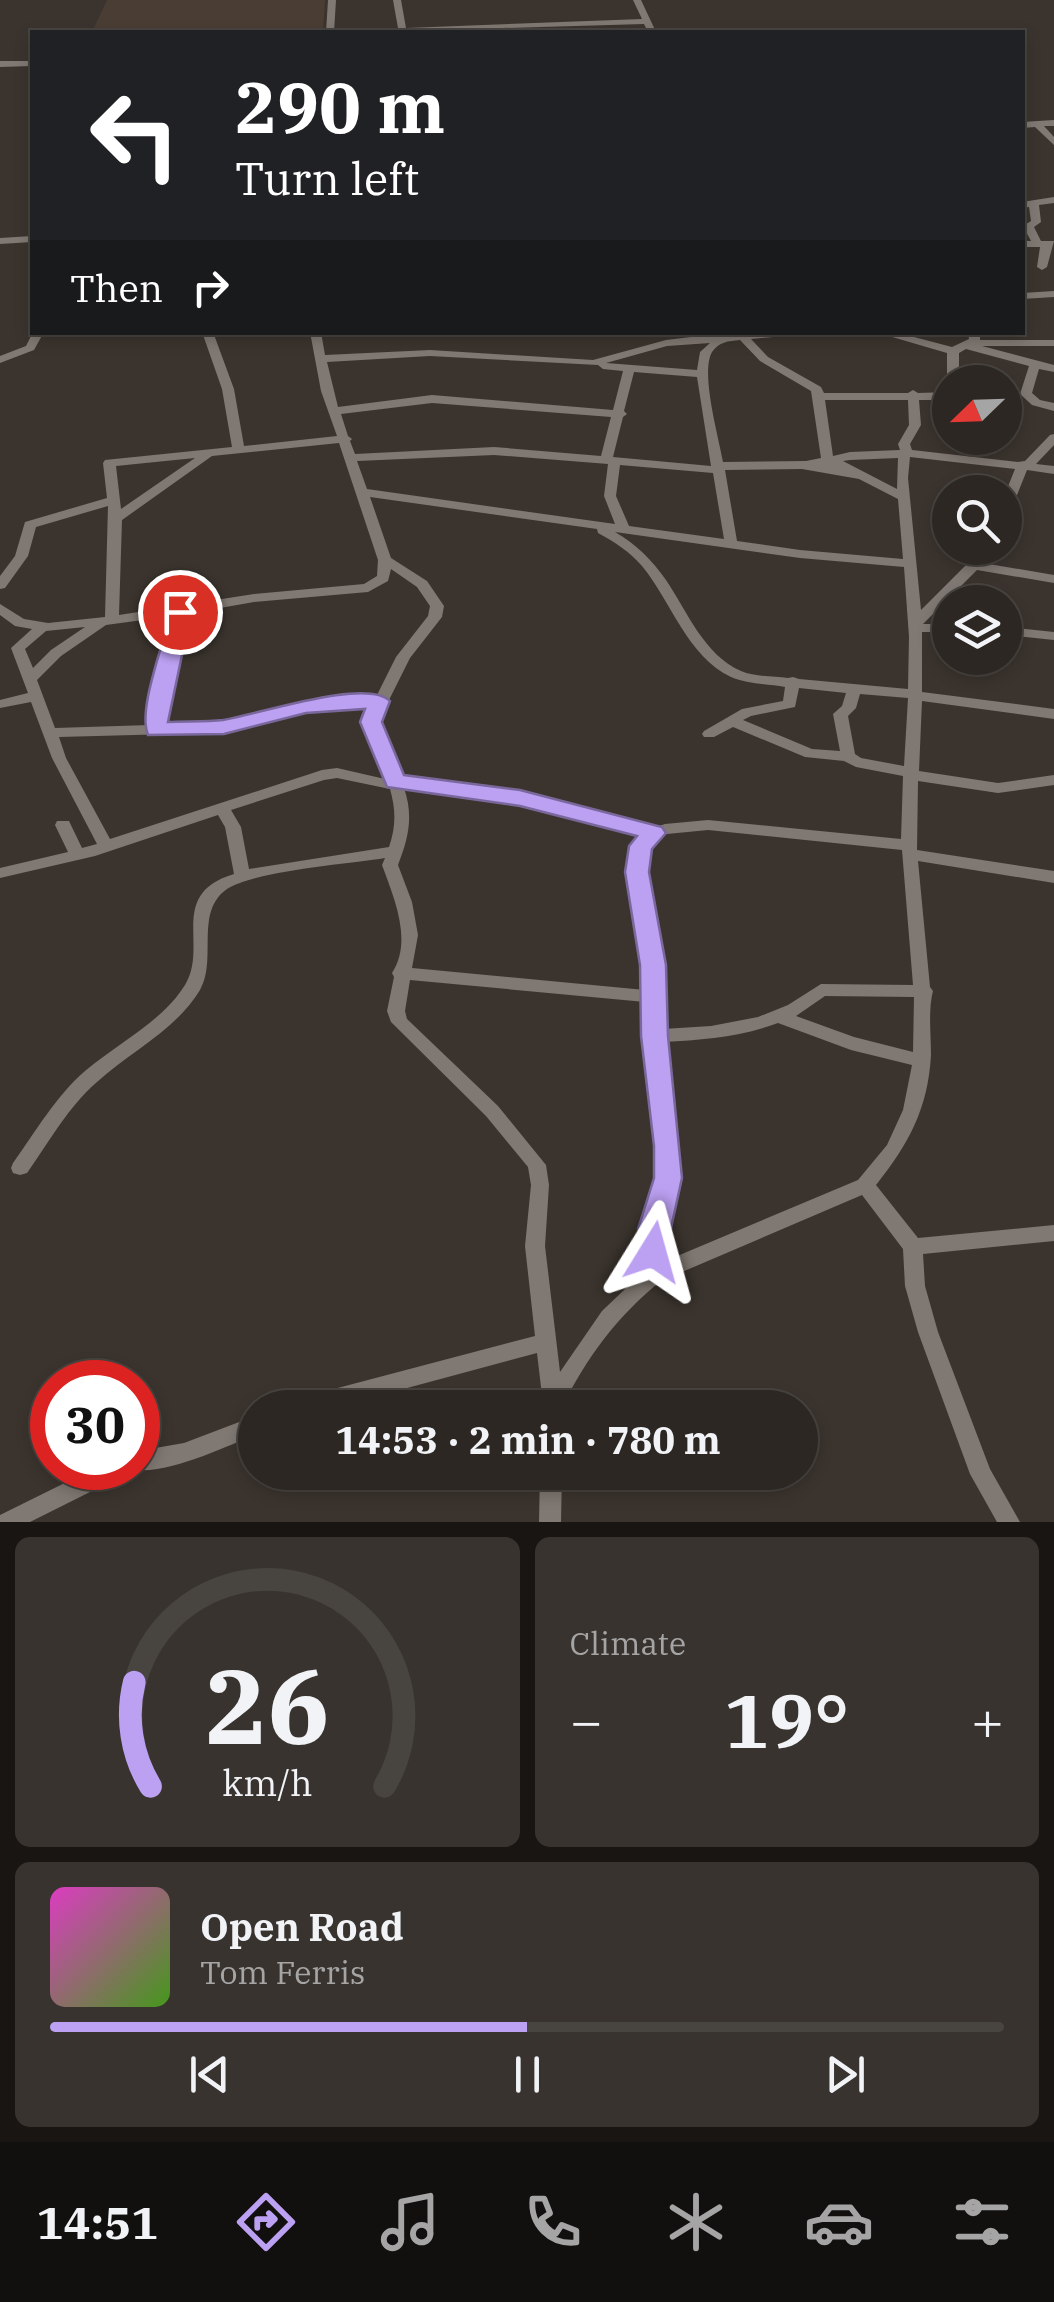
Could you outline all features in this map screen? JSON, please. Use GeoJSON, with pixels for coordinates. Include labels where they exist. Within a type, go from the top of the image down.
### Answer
{"type":"FeatureCollection","features":[{"type":"Feature","properties":{"kind":"street"},"geometry":{"type":"LineString","coordinates":[[330,30],[332,0]]}},
{"type":"Feature","properties":{"kind":"street"},"geometry":{"type":"LineString","coordinates":[[397,0],[403,30]]}},
{"type":"Feature","properties":{"kind":"street"},"geometry":{"type":"LineString","coordinates":[[637,0],[651,30]]}},
{"type":"Feature","properties":{"kind":"street"},"geometry":{"type":"LineString","coordinates":[[447,30],[646,21]]}},
{"type":"Feature","properties":{"kind":"street"},"geometry":{"type":"LineString","coordinates":[[0,64],[30,64]]}},
{"type":"Feature","properties":{"kind":"street"},"geometry":{"type":"LineString","coordinates":[[1025,125],[1054,123]]}},
{"type":"Feature","properties":{"kind":"street"},"geometry":{"type":"LineString","coordinates":[[1037,124],[1054,142]]}},
{"type":"Feature","properties":{"kind":"street"},"geometry":{"type":"LineString","coordinates":[[1042,267],[1046,244],[1028,226],[1036,222],[1029,208],[1054,200]]}},
{"type":"Feature","properties":{"kind":"street"},"geometry":{"type":"LineString","coordinates":[[0,241],[30,240]]}},
{"type":"Feature","properties":{"kind":"street"},"geometry":{"type":"LineString","coordinates":[[1025,296],[1054,294]]}},
{"type":"Feature","properties":{"kind":"street"},"geometry":{"type":"LineString","coordinates":[[0,360],[30,348],[37,335]]}},
{"type":"Feature","properties":{"kind":"street"},"geometry":{"type":"LineString","coordinates":[[208,335],[228,390],[239,450]]}},
{"type":"Feature","properties":{"kind":"street"},"geometry":{"type":"LineString","coordinates":[[0,608],[20,623],[42,626],[180,612],[254,598],[368,588],[383,578],[385,560],[334,411],[315,335]]}},
{"type":"Feature","properties":{"kind":"street"},"geometry":{"type":"LineString","coordinates":[[565,362],[606,362],[666,343],[739,335],[764,359],[808,381],[818,396],[830,460]]}},
{"type":"Feature","properties":{"kind":"street"},"geometry":{"type":"LineString","coordinates":[[899,335],[966,343],[1054,343]]}},
{"type":"Feature","properties":{"kind":"street"},"geometry":{"type":"LineString","coordinates":[[720,339],[706,352],[702,374],[731,544]]}},
{"type":"Feature","properties":{"kind":"street"},"geometry":{"type":"LineString","coordinates":[[966,343],[1054,369]]}},
{"type":"Feature","properties":{"kind":"street"},"geometry":{"type":"LineString","coordinates":[[1024,344],[1054,361]]}},
{"type":"Feature","properties":{"kind":"street"},"geometry":{"type":"LineString","coordinates":[[319,358],[430,354],[702,374]]}},
{"type":"Feature","properties":{"kind":"street"},"geometry":{"type":"LineString","coordinates":[[1034,366],[1026,394],[1036,403],[1054,407]]}},
{"type":"Feature","properties":{"kind":"street"},"geometry":{"type":"LineString","coordinates":[[623,528],[610,496],[610,462],[629,369]]}},
{"type":"Feature","properties":{"kind":"street"},"geometry":{"type":"LineString","coordinates":[[562,1390],[600,1324],[628,1293],[654,1275],[865,1185],[882,1169],[905,1131],[920,1060],[924,991],[910,849],[915,626],[903,497],[904,444],[914,425],[913,394]]}},
{"type":"Feature","properties":{"kind":"street"},"geometry":{"type":"LineString","coordinates":[[818,396],[932,395]]}},
{"type":"Feature","properties":{"kind":"street"},"geometry":{"type":"LineString","coordinates":[[334,411],[432,399],[621,414]]}},
{"type":"Feature","properties":{"kind":"street"},"geometry":{"type":"LineString","coordinates":[[1021,475],[1026,464],[1054,438]]}},
{"type":"Feature","properties":{"kind":"street"},"geometry":{"type":"LineString","coordinates":[[108,620],[116,519],[108,472],[113,460],[346,439]]}},
{"type":"Feature","properties":{"kind":"street"},"geometry":{"type":"LineString","coordinates":[[352,458],[494,451],[719,468],[804,466],[906,453],[1054,470]]}},
{"type":"Feature","properties":{"kind":"street"},"geometry":{"type":"LineString","coordinates":[[116,519],[210,453]]}},
{"type":"Feature","properties":{"kind":"street"},"geometry":{"type":"LineString","coordinates":[[830,460],[903,497]]}},
{"type":"Feature","properties":{"kind":"street"},"geometry":{"type":"LineString","coordinates":[[804,466],[828,474],[862,476]]}},
{"type":"Feature","properties":{"kind":"street"},"geometry":{"type":"LineString","coordinates":[[362,492],[731,544],[909,562]]}},
{"type":"Feature","properties":{"kind":"street"},"geometry":{"type":"LineString","coordinates":[[0,585],[30,525],[114,500]]}},
{"type":"Feature","properties":{"kind":"street"},"geometry":{"type":"LineString","coordinates":[[595,526],[640,550],[658,572],[670,602],[691,632],[733,672],[1054,714]]}},
{"type":"Feature","properties":{"kind":"street"},"geometry":{"type":"LineString","coordinates":[[385,560],[422,584],[437,606],[435,617],[402,657],[371,722],[396,784],[405,828],[391,874],[404,902],[410,935],[395,996],[400,1022],[502,1121],[536,1166],[540,1186],[535,1246],[551,1390]]}},
{"type":"Feature","properties":{"kind":"street"},"geometry":{"type":"LineString","coordinates":[[915,626],[974,565],[1054,579]]}},
{"type":"Feature","properties":{"kind":"street"},"geometry":{"type":"LineString","coordinates":[[156,730],[159,698],[176,645],[180,612]]}},
{"type":"Feature","properties":{"kind":"street"},"geometry":{"type":"LineString","coordinates":[[30,679],[56,654],[108,620]]}},
{"type":"Feature","properties":{"kind":"street"},"geometry":{"type":"LineString","coordinates":[[42,626],[18,648],[50,734],[106,846]]}},
{"type":"Feature","properties":{"kind":"street"},"geometry":{"type":"LineString","coordinates":[[915,626],[932,627]]}},
{"type":"Feature","properties":{"kind":"street"},"geometry":{"type":"LineString","coordinates":[[1022,633],[1054,636]]}},
{"type":"Feature","properties":{"kind":"street"},"geometry":{"type":"LineString","coordinates":[[709,734],[747,712],[790,704],[793,681]]}},
{"type":"Feature","properties":{"kind":"street"},"geometry":{"type":"LineString","coordinates":[[848,756],[847,734],[840,714],[849,708],[854,688]]}},
{"type":"Feature","properties":{"kind":"street"},"geometry":{"type":"LineString","coordinates":[[0,704],[36,696]]}},
{"type":"Feature","properties":{"kind":"street"},"geometry":{"type":"LineString","coordinates":[[50,734],[224,726],[306,706],[379,701]]}},
{"type":"Feature","properties":{"kind":"street"},"geometry":{"type":"LineString","coordinates":[[730,720],[810,754],[848,756],[856,762],[912,774],[998,788],[1054,780]]}},
{"type":"Feature","properties":{"kind":"street"},"geometry":{"type":"LineString","coordinates":[[0,873],[77,855],[322,775],[337,774],[520,798],[654,833],[708,826],[910,849],[1054,877]]}},
{"type":"Feature","properties":{"kind":"street"},"geometry":{"type":"LineString","coordinates":[[223,810],[232,827],[243,877]]}},
{"type":"Feature","properties":{"kind":"street"},"geometry":{"type":"LineString","coordinates":[[63,826],[77,855]]}},
{"type":"Feature","properties":{"kind":"street"},"geometry":{"type":"LineString","coordinates":[[654,833],[640,846],[637,872],[653,965],[654,1036],[668,1178],[653,1229],[654,1275]]}},
{"type":"Feature","properties":{"kind":"street"},"geometry":{"type":"LineString","coordinates":[[20,1168],[89,1078],[148,1033],[193,988],[200,974],[197,934],[205,906],[219,886],[243,877],[397,851]]}},
{"type":"Feature","properties":{"kind":"street"},"geometry":{"type":"LineString","coordinates":[[400,973],[654,997]]}},
{"type":"Feature","properties":{"kind":"street"},"geometry":{"type":"LineString","coordinates":[[654,1036],[710,1033],[780,1017],[821,990],[924,991]]}},
{"type":"Feature","properties":{"kind":"street"},"geometry":{"type":"LineString","coordinates":[[780,1017],[851,1043],[920,1060]]}},
{"type":"Feature","properties":{"kind":"street"},"geometry":{"type":"LineString","coordinates":[[865,1185],[913,1247],[915,1286],[928,1332],[981,1474],[1009,1522]]}},
{"type":"Feature","properties":{"kind":"street"},"geometry":{"type":"LineString","coordinates":[[913,1247],[1054,1233]]}},
{"type":"Feature","properties":{"kind":"street"},"geometry":{"type":"LineString","coordinates":[[364,1390],[544,1342]]}},
{"type":"Feature","properties":{"kind":"street"},"geometry":{"type":"LineString","coordinates":[[160,1457],[185,1453],[238,1432]]}},
{"type":"Feature","properties":{"kind":"street"},"geometry":{"type":"LineString","coordinates":[[8,1522],[72,1490]]}},
{"type":"Feature","properties":{"kind":"street"},"geometry":{"type":"LineString","coordinates":[[550,1522],[551,1490]]}},
{"type":"Feature","properties":{"kind":"shaded area"},"geometry":{"type":"Polygon","coordinates":[[[107,0],[325,0],[323,30],[93,30],[107,0]]]}},
{"type":"Feature","properties":{"kind":"route"},"geometry":{"type":"LineString","coordinates":[[180,612],[176,645],[159,698],[156,730],[209,728],[306,706],[379,701],[371,722],[395,782],[416,788],[520,798],[654,833],[640,846],[637,872],[653,965],[654,1036],[668,1146],[668,1178],[653,1229],[653,1252]]}}]}
